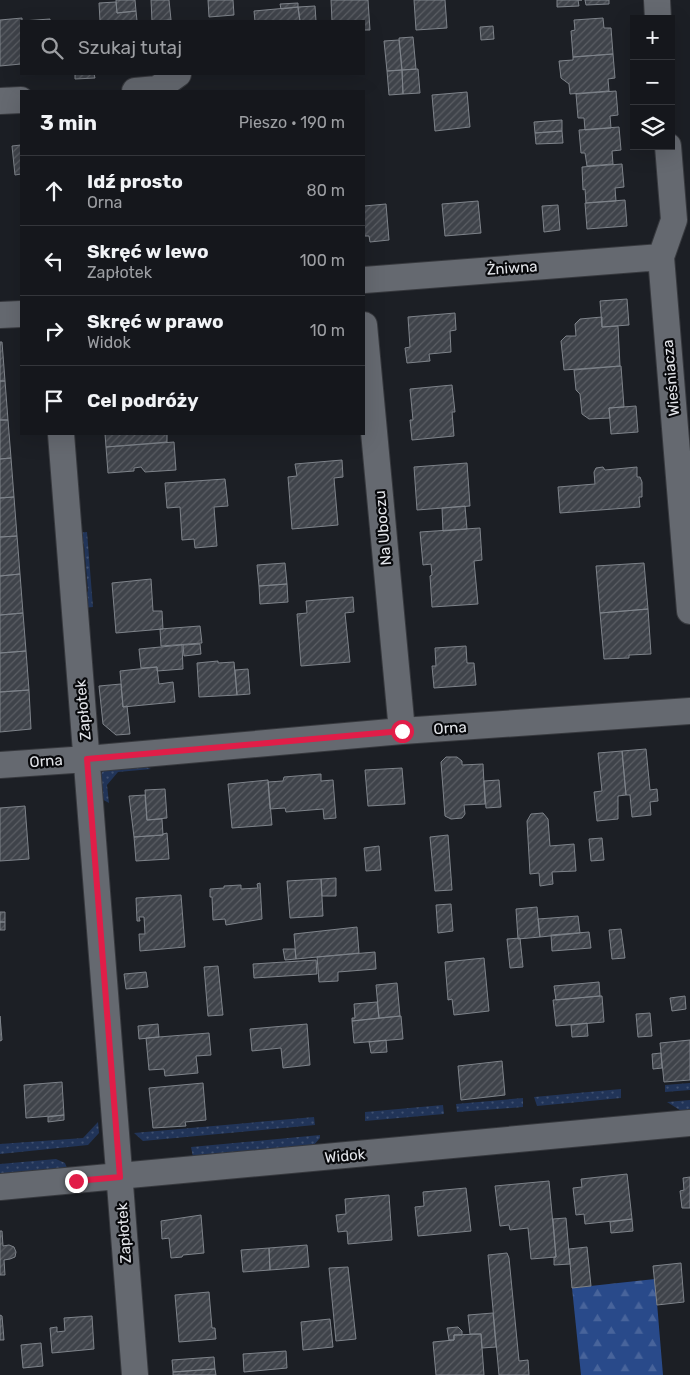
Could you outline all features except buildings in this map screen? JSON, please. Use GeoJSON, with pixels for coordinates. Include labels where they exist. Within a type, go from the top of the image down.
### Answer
{"type":"FeatureCollection","features":[{"type":"Feature","properties":{"kind":"street"},"geometry":{"type":"LineString","coordinates":[[657,0],[658,15]]}},
{"type":"Feature","properties":{"kind":"street"},"geometry":{"type":"LineString","coordinates":[[146,90],[157,89],[177,75]]}},
{"type":"Feature","properties":{"kind":"street"},"geometry":{"type":"LineString","coordinates":[[0,101],[20,100]]}},
{"type":"Feature","properties":{"kind":"street","name":"Wieśniacza"},"geometry":{"type":"LineString","coordinates":[[668,150],[674,220],[660,257],[690,612]]}},
{"type":"Feature","properties":{"kind":"street","name":"Żniwna"},"geometry":{"type":"LineString","coordinates":[[365,280],[660,257]]}},
{"type":"Feature","properties":{"kind":"street"},"geometry":{"type":"LineString","coordinates":[[0,315],[20,314]]}},
{"type":"Feature","properties":{"kind":"street","name":"Na Uboczu"},"geometry":{"type":"LineString","coordinates":[[365,336],[402,731]]}},
{"type":"Feature","properties":{"kind":"street","name":"Zapłotek"},"geometry":{"type":"LineString","coordinates":[[61,435],[135,1375]]}},
{"type":"Feature","properties":{"kind":"street","name":"Orna"},"geometry":{"type":"LineString","coordinates":[[0,764],[87,759],[402,731],[690,711]]}},
{"type":"Feature","properties":{"kind":"street","name":"Widok"},"geometry":{"type":"LineString","coordinates":[[0,1187],[690,1123]]}},
{"type":"Feature","properties":{"kind":"shaded area"},"geometry":{"type":"Polygon","coordinates":[[[87,532],[93,607],[83,608],[82,600],[88,591],[84,545],[77,537],[77,533],[87,532]]]}},
{"type":"Feature","properties":{"kind":"shaded area"},"geometry":{"type":"Polygon","coordinates":[[[138,764],[151,769],[118,772],[107,785],[109,803],[100,798],[100,777],[104,770],[112,766],[138,764]]]}},
{"type":"Feature","properties":{"kind":"shaded area"},"geometry":{"type":"Polygon","coordinates":[[[690,1083],[690,1090],[665,1092],[665,1085],[690,1083]]]}},
{"type":"Feature","properties":{"kind":"shaded area"},"geometry":{"type":"Polygon","coordinates":[[[621,1089],[621,1098],[537,1106],[534,1097],[621,1089]]]}},
{"type":"Feature","properties":{"kind":"shaded area"},"geometry":{"type":"Polygon","coordinates":[[[523,1098],[523,1107],[457,1112],[456,1104],[523,1098]]]}},
{"type":"Feature","properties":{"kind":"shaded area"},"geometry":{"type":"Polygon","coordinates":[[[690,1100],[690,1112],[683,1112],[667,1102],[690,1100]]]}},
{"type":"Feature","properties":{"kind":"shaded area"},"geometry":{"type":"Polygon","coordinates":[[[443,1105],[444,1114],[365,1121],[365,1112],[443,1105]]]}},
{"type":"Feature","properties":{"kind":"shaded area"},"geometry":{"type":"Polygon","coordinates":[[[314,1117],[315,1125],[143,1141],[134,1133],[314,1117]]]}},
{"type":"Feature","properties":{"kind":"shaded area"},"geometry":{"type":"Polygon","coordinates":[[[98,1122],[99,1133],[88,1145],[0,1154],[0,1144],[83,1138],[98,1122]]]}},
{"type":"Feature","properties":{"kind":"shaded area"},"geometry":{"type":"Polygon","coordinates":[[[320,1135],[320,1138],[313,1146],[193,1157],[191,1147],[320,1135]]]}},
{"type":"Feature","properties":{"kind":"shaded area"},"geometry":{"type":"Polygon","coordinates":[[[56,1159],[65,1163],[67,1168],[0,1174],[0,1164],[56,1159]]]}},
{"type":"Feature","properties":{"kind":"green space"},"geometry":{"type":"Polygon","coordinates":[[[655,1279],[663,1375],[581,1375],[572,1288],[655,1279]]]}},
{"type":"Feature","properties":{"kind":"route"},"geometry":{"type":"LineString","coordinates":[[76,1181],[120,1177],[87,759],[402,731]]}}]}
